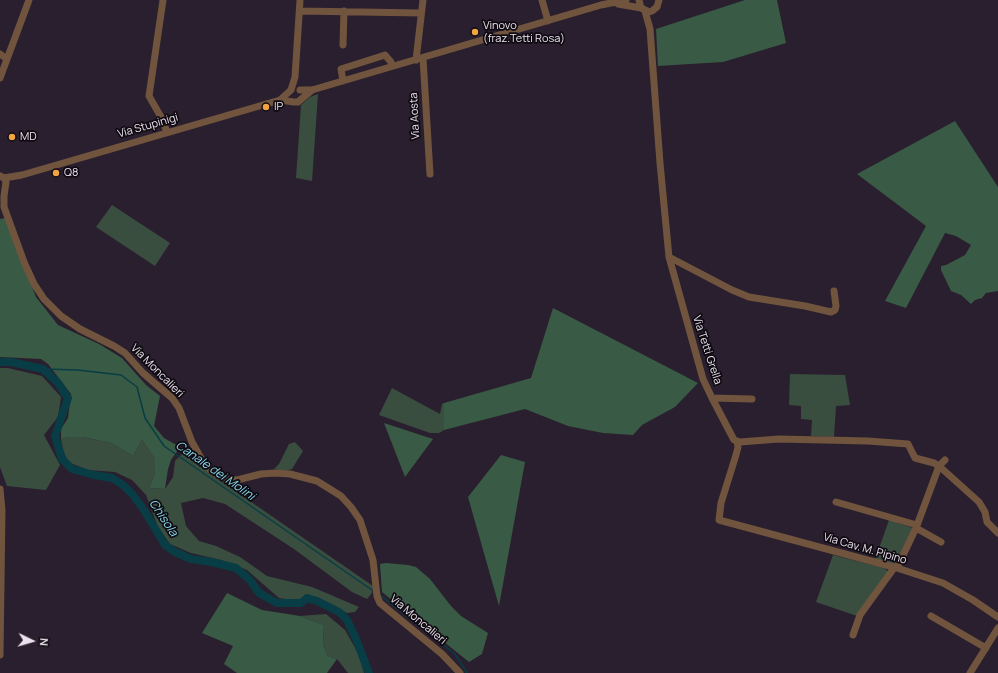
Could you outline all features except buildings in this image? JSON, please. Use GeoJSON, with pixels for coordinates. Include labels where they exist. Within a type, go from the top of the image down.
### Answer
{"type":"FeatureCollection","features":[{"type":"Feature","properties":{"kind":"street"},"geometry":{"type":"LineString","coordinates":[[0,78],[29,0]]}},
{"type":"Feature","properties":{"kind":"street"},"geometry":{"type":"LineString","coordinates":[[162,0],[149,96],[161,117],[167,132]]}},
{"type":"Feature","properties":{"kind":"street"},"geometry":{"type":"LineString","coordinates":[[300,0],[294,90],[289,98],[291,101],[298,102],[312,90]]}},
{"type":"Feature","properties":{"kind":"street","name":"Via Aosta"},"geometry":{"type":"LineString","coordinates":[[423,0],[421,13],[420,59],[430,174]]}},
{"type":"Feature","properties":{"kind":"street"},"geometry":{"type":"LineString","coordinates":[[542,0],[548,22]]}},
{"type":"Feature","properties":{"kind":"street"},"geometry":{"type":"LineString","coordinates":[[294,90],[312,90],[626,0]]}},
{"type":"Feature","properties":{"kind":"street"},"geometry":{"type":"LineString","coordinates":[[639,0],[643,10]]}},
{"type":"Feature","properties":{"kind":"street"},"geometry":{"type":"LineString","coordinates":[[609,4],[625,4],[649,12],[659,4]]}},
{"type":"Feature","properties":{"kind":"street","name":"Via Tetti Grella"},"geometry":{"type":"LineString","coordinates":[[650,29],[659,4]]}},
{"type":"Feature","properties":{"kind":"street","name":"Via Tetti Grella"},"geometry":{"type":"LineString","coordinates":[[643,10],[650,29],[660,164],[669,257],[701,372],[712,398],[733,438],[737,441]]}},
{"type":"Feature","properties":{"kind":"street"},"geometry":{"type":"LineString","coordinates":[[300,11],[421,13]]}},
{"type":"Feature","properties":{"kind":"street"},"geometry":{"type":"LineString","coordinates":[[343,45],[344,11]]}},
{"type":"Feature","properties":{"kind":"street"},"geometry":{"type":"LineString","coordinates":[[0,54],[7,59]]}},
{"type":"Feature","properties":{"kind":"street"},"geometry":{"type":"LineString","coordinates":[[343,81],[341,69],[385,55],[391,62],[392,66]]}},
{"type":"Feature","properties":{"kind":"street"},"geometry":{"type":"LineString","coordinates":[[294,90],[302,94],[301,98]]}},
{"type":"Feature","properties":{"kind":"street","name":"Via Stupinigi"},"geometry":{"type":"LineString","coordinates":[[2,177],[22,174],[280,100],[294,90]]}},
{"type":"Feature","properties":{"kind":"street","name":"Via Stupinigi"},"geometry":{"type":"LineString","coordinates":[[280,100],[291,101]]}},
{"type":"Feature","properties":{"kind":"street","name":"Via Stupinigi"},"geometry":{"type":"LineString","coordinates":[[3,189],[22,174]]}},
{"type":"Feature","properties":{"kind":"street","name":"Via Moncalieri"},"geometry":{"type":"LineString","coordinates":[[2,177],[6,182],[3,189],[2,204],[24,262],[34,284],[44,299],[61,316],[80,329],[125,353],[143,373],[172,398],[179,408],[198,454],[208,468],[226,479],[237,480],[261,474],[275,473],[306,477],[318,481],[341,496],[360,520],[373,560],[377,596],[380,603],[442,654],[460,673]]}},
{"type":"Feature","properties":{"kind":"street"},"geometry":{"type":"LineString","coordinates":[[669,257],[732,290],[749,297],[805,306],[831,312],[835,310],[836,306],[834,292]]}},
{"type":"Feature","properties":{"kind":"street"},"geometry":{"type":"LineString","coordinates":[[712,398],[752,400]]}},
{"type":"Feature","properties":{"kind":"street"},"geometry":{"type":"LineString","coordinates":[[737,441],[744,442],[779,439],[868,441],[909,445],[913,456],[917,459],[939,466],[979,502],[985,512],[987,522],[998,534]]}},
{"type":"Feature","properties":{"kind":"street","name":"Via Cav. M. Pipino"},"geometry":{"type":"LineString","coordinates":[[737,441],[738,447],[721,503],[719,520],[896,568],[943,583],[973,600],[998,617]]}},
{"type":"Feature","properties":{"kind":"street"},"geometry":{"type":"LineString","coordinates":[[853,635],[860,615],[896,568],[916,526],[939,466],[945,460]]}},
{"type":"Feature","properties":{"kind":"street"},"geometry":{"type":"LineString","coordinates":[[0,489],[2,510],[0,655]]}},
{"type":"Feature","properties":{"kind":"street"},"geometry":{"type":"LineString","coordinates":[[836,502],[916,526],[942,542]]}},
{"type":"Feature","properties":{"kind":"street"},"geometry":{"type":"LineString","coordinates":[[931,616],[986,648]]}},
{"type":"Feature","properties":{"kind":"street"},"geometry":{"type":"LineString","coordinates":[[970,673],[998,628]]}},
{"type":"Feature","properties":{"kind":"green space"},"geometry":{"type":"Polygon","coordinates":[[[745,0],[777,0],[786,43],[723,62],[658,66],[656,29],[745,0]]]}},
{"type":"Feature","properties":{"kind":"green space"},"geometry":{"type":"Polygon","coordinates":[[[318,94],[312,181],[296,178],[301,105],[310,97],[318,94]]]}},
{"type":"Feature","properties":{"kind":"green space"},"geometry":{"type":"Polygon","coordinates":[[[955,121],[998,187],[998,291],[986,293],[982,298],[975,300],[971,304],[961,295],[951,291],[941,270],[941,266],[965,255],[971,245],[956,236],[945,233],[906,308],[885,301],[926,226],[857,174],[955,121]]]}},
{"type":"Feature","properties":{"kind":"green space"},"geometry":{"type":"Polygon","coordinates":[[[112,205],[170,243],[155,266],[96,227],[112,205]]]}},
{"type":"Feature","properties":{"kind":"green space"},"geometry":{"type":"Polygon","coordinates":[[[5,218],[36,297],[58,325],[99,344],[122,358],[146,385],[160,396],[154,426],[164,438],[180,447],[171,460],[165,489],[149,488],[155,474],[155,459],[142,440],[133,456],[111,443],[83,437],[69,437],[61,439],[61,429],[68,418],[71,394],[48,364],[41,359],[0,357],[0,219],[5,218]]]}},
{"type":"Feature","properties":{"kind":"green space"},"geometry":{"type":"Polygon","coordinates":[[[553,308],[698,383],[675,407],[642,425],[633,435],[603,433],[568,426],[525,409],[444,430],[444,403],[531,378],[553,308]]]}},
{"type":"Feature","properties":{"kind":"green space"},"geometry":{"type":"Polygon","coordinates":[[[0,368],[8,368],[42,376],[61,397],[58,417],[44,435],[60,465],[46,490],[7,486],[0,467],[0,368]]]}},
{"type":"Feature","properties":{"kind":"green space"},"geometry":{"type":"Polygon","coordinates":[[[790,374],[845,375],[850,405],[836,406],[834,437],[811,436],[812,420],[801,419],[801,406],[789,405],[790,374]]]}},
{"type":"Feature","properties":{"kind":"green space"},"geometry":{"type":"Polygon","coordinates":[[[392,388],[440,414],[442,404],[444,403],[444,430],[439,433],[430,433],[379,415],[392,388]]]}},
{"type":"Feature","properties":{"kind":"green space"},"geometry":{"type":"Polygon","coordinates":[[[384,423],[433,439],[405,477],[384,423]]]}},
{"type":"Feature","properties":{"kind":"green space"},"geometry":{"type":"Polygon","coordinates":[[[69,437],[83,437],[111,443],[133,456],[142,440],[155,459],[155,474],[149,488],[165,489],[173,477],[175,461],[183,453],[192,450],[199,466],[373,586],[372,593],[367,599],[352,592],[294,549],[225,504],[203,498],[181,503],[186,526],[199,541],[216,546],[240,557],[267,576],[312,587],[359,607],[355,612],[347,613],[317,597],[307,596],[299,601],[279,598],[247,570],[221,560],[191,553],[170,544],[158,527],[146,495],[132,480],[115,472],[88,470],[68,462],[63,450],[61,439],[69,437]]]}},
{"type":"Feature","properties":{"kind":"green space"},"geometry":{"type":"Polygon","coordinates":[[[295,442],[303,451],[292,469],[285,471],[274,469],[279,464],[289,444],[295,442]]]}},
{"type":"Feature","properties":{"kind":"green space"},"geometry":{"type":"Polygon","coordinates":[[[501,455],[525,462],[499,606],[468,497],[501,455]]]}},
{"type":"Feature","properties":{"kind":"green space"},"geometry":{"type":"Polygon","coordinates":[[[889,520],[913,528],[897,567],[875,560],[889,520]]]}},
{"type":"Feature","properties":{"kind":"green space"},"geometry":{"type":"Polygon","coordinates":[[[833,555],[884,568],[889,572],[857,616],[816,602],[833,555]]]}},
{"type":"Feature","properties":{"kind":"green space"},"geometry":{"type":"Polygon","coordinates":[[[386,563],[416,567],[430,579],[451,606],[461,616],[488,633],[482,654],[469,662],[382,592],[380,564],[386,563]]]}},
{"type":"Feature","properties":{"kind":"green space"},"geometry":{"type":"Polygon","coordinates":[[[227,593],[262,610],[300,616],[324,625],[323,644],[328,656],[337,659],[327,673],[237,673],[224,664],[233,646],[202,633],[227,593]]]}},
{"type":"Feature","properties":{"kind":"green space"},"geometry":{"type":"Polygon","coordinates":[[[326,614],[345,630],[358,653],[364,673],[348,673],[337,659],[328,656],[323,644],[324,625],[300,616],[326,614]]]}},
{"type":"Feature","properties":{"kind":"waterway","name":"Chisola"},"geometry":{"type":"LineString","coordinates":[[0,362],[11,362],[43,369],[58,383],[68,398],[55,436],[62,459],[72,469],[112,478],[123,485],[133,495],[144,510],[165,545],[175,552],[191,559],[236,568],[250,580],[259,593],[277,603],[301,603],[307,598],[317,601],[339,612],[347,620],[369,673]]}},
{"type":"Feature","properties":{"kind":"waterway","name":"Canale dei Molini"},"geometry":{"type":"LineString","coordinates":[[43,369],[78,370],[121,375],[137,387],[145,418],[164,446],[372,590]]}},
{"type":"Feature","properties":{"kind":"waterway","name":"Canale dei Molini"},"geometry":{"type":"LineString","coordinates":[[380,595],[455,654],[467,673]]}},
{"type":"Feature","properties":{"kind":"place","name":"Vinovo (fraz.Tetti Rosa)"},"geometry":{"type":"Point","coordinates":[475,32]}},
{"type":"Feature","properties":{"kind":"place","name":"IP"},"geometry":{"type":"Point","coordinates":[266,107]}},
{"type":"Feature","properties":{"kind":"place","name":"MD"},"geometry":{"type":"Point","coordinates":[12,137]}},
{"type":"Feature","properties":{"kind":"place","name":"Q8"},"geometry":{"type":"Point","coordinates":[56,173]}}]}
